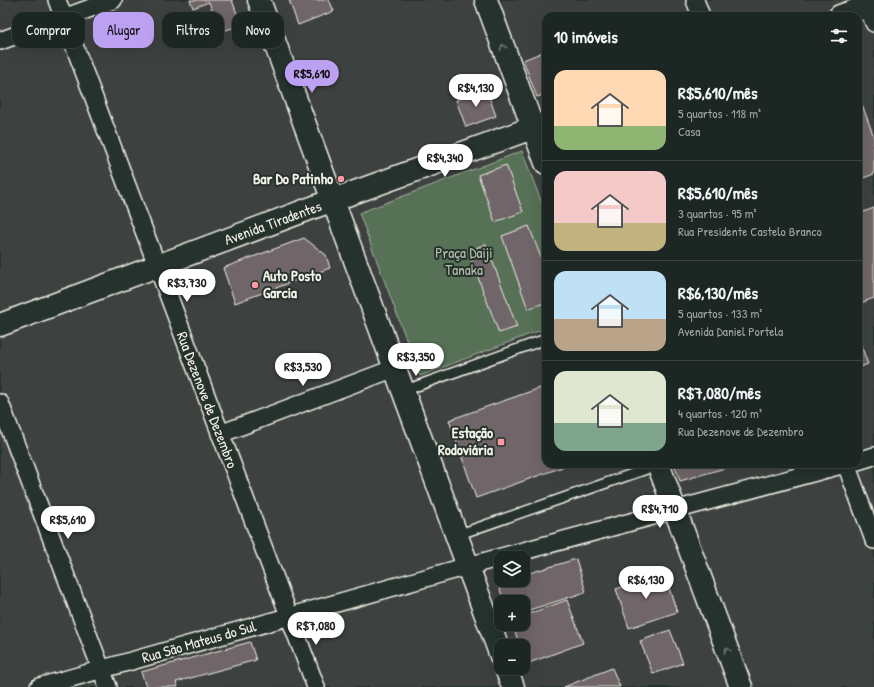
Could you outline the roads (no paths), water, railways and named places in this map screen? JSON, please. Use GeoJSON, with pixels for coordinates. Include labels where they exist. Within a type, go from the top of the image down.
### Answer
{"type":"FeatureCollection","features":[{"type":"Feature","properties":{"kind":"main road"},"geometry":{"type":"LineString","coordinates":[[259,0],[495,639]]}},
{"type":"Feature","properties":{"kind":"main road"},"geometry":{"type":"LineString","coordinates":[[486,0],[540,125],[542,138]]}},
{"type":"Feature","properties":{"kind":"main road"},"geometry":{"type":"LineString","coordinates":[[862,13],[872,11]]}},
{"type":"Feature","properties":{"kind":"main road","name":"Avenida Tiradentes"},"geometry":{"type":"LineString","coordinates":[[0,325],[333,200],[540,125]]}},
{"type":"Feature","properties":{"kind":"main road"},"geometry":{"type":"LineString","coordinates":[[659,468],[741,687]]}},
{"type":"Feature","properties":{"kind":"main road"},"geometry":{"type":"LineString","coordinates":[[509,675],[513,687]]}},
{"type":"Feature","properties":{"kind":"street","name":"Rua Dezenove de Dezembro"},"geometry":{"type":"LineString","coordinates":[[57,0],[62,12]]}},
{"type":"Feature","properties":{"kind":"street"},"geometry":{"type":"LineString","coordinates":[[80,12],[113,0]]}},
{"type":"Feature","properties":{"kind":"street"},"geometry":{"type":"LineString","coordinates":[[695,0],[700,12]]}},
{"type":"Feature","properties":{"kind":"street"},"geometry":{"type":"LineString","coordinates":[[0,41],[12,37]]}},
{"type":"Feature","properties":{"kind":"street","name":"Rua Dezenove de Dezembro"},"geometry":{"type":"LineString","coordinates":[[75,48],[316,687]]}},
{"type":"Feature","properties":{"kind":"street"},"geometry":{"type":"LineString","coordinates":[[220,434],[395,368]]}},
{"type":"Feature","properties":{"kind":"street"},"geometry":{"type":"LineString","coordinates":[[0,403],[108,687]]}},
{"type":"Feature","properties":{"kind":"street"},"geometry":{"type":"LineString","coordinates":[[862,460],[874,456]]}},
{"type":"Feature","properties":{"kind":"street","name":"Rua São Mateus do Sul"},"geometry":{"type":"LineString","coordinates":[[39,687],[468,566],[831,468]]}},
{"type":"Feature","properties":{"kind":"street"},"geometry":{"type":"LineString","coordinates":[[847,468],[874,540]]}},
{"type":"Feature","properties":{"kind":"lane"},"geometry":{"type":"LineString","coordinates":[[403,391],[542,340]]}},
{"type":"Feature","properties":{"kind":"lane"},"geometry":{"type":"LineString","coordinates":[[457,535],[647,468]]}},
{"type":"Feature","properties":{"kind":"place","name":"Bar Do Patinho"},"geometry":{"type":"Point","coordinates":[341,179]}},
{"type":"Feature","properties":{"kind":"place","name":"Auto Posto Garcia"},"geometry":{"type":"Point","coordinates":[255,285]}},
{"type":"Feature","properties":{"kind":"place","name":"Estação Rodoviária"},"geometry":{"type":"Point","coordinates":[501,442]}},
{"type":"Feature","properties":{"kind":"park label","name":"Praça Daiji Tanaka"},"geometry":{"type":"Point","coordinates":[464,262]}}]}
